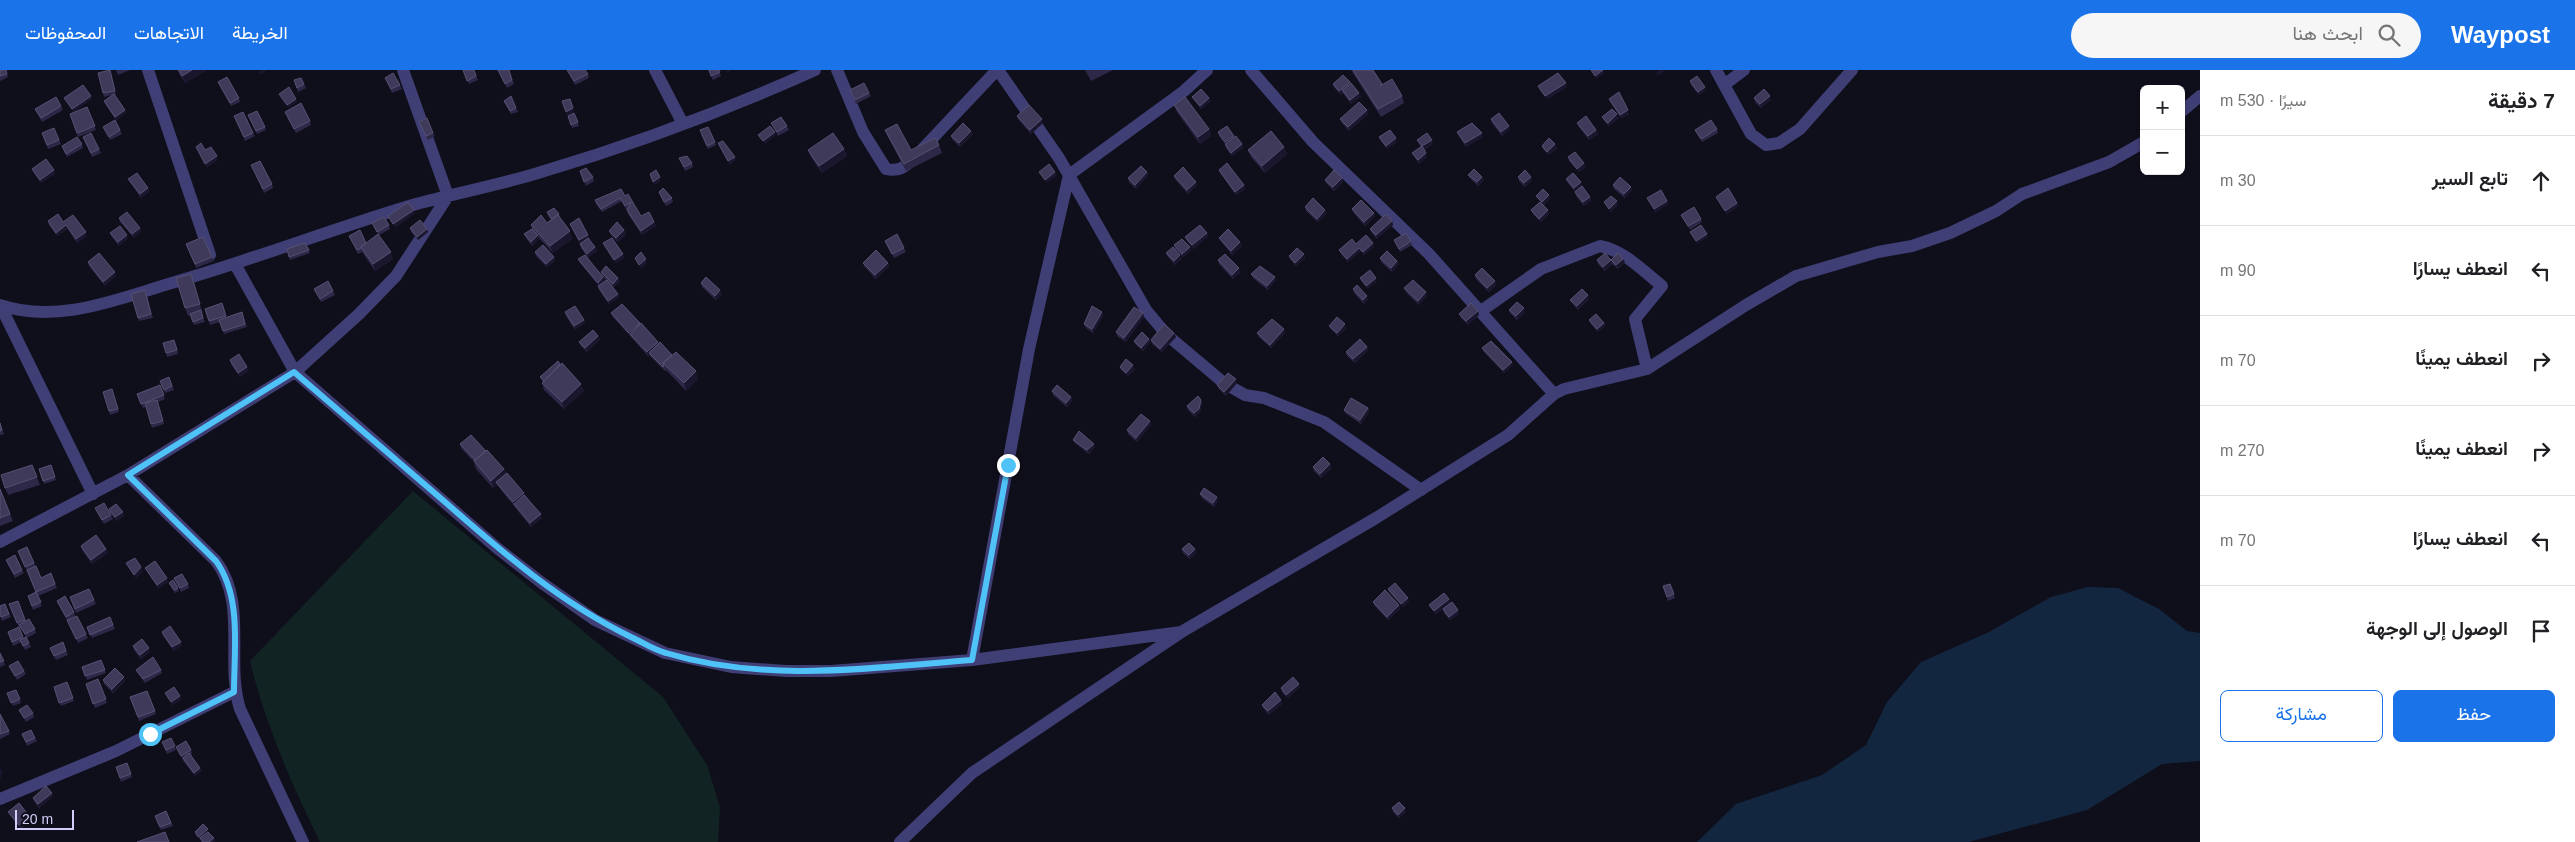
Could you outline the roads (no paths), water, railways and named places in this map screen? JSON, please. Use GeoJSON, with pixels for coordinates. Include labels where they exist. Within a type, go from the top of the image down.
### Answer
{"type":"FeatureCollection","features":[{"type":"Feature","properties":{"kind":"street"},"geometry":{"type":"LineString","coordinates":[[148,70],[215,270]]}},
{"type":"Feature","properties":{"kind":"street"},"geometry":{"type":"LineString","coordinates":[[403,70],[448,196]]}},
{"type":"Feature","properties":{"kind":"street"},"geometry":{"type":"LineString","coordinates":[[655,70],[682,124]]}},
{"type":"Feature","properties":{"kind":"street"},"geometry":{"type":"LineString","coordinates":[[0,305],[17,311],[31,312],[75,310],[215,270],[410,206],[538,173],[746,101],[816,70]]}},
{"type":"Feature","properties":{"kind":"street"},"geometry":{"type":"LineString","coordinates":[[837,70],[864,132],[886,169],[894,171],[904,168],[998,70],[1059,158],[1146,310],[1167,335],[1224,383],[1245,395],[1264,398],[1324,422],[1421,490]]}},
{"type":"Feature","properties":{"kind":"street"},"geometry":{"type":"LineString","coordinates":[[972,660],[1029,349],[1053,250],[1068,175],[1184,91],[1207,70]]}},
{"type":"Feature","properties":{"kind":"street"},"geometry":{"type":"LineString","coordinates":[[1251,70],[1313,142],[1429,254],[1554,394]]}},
{"type":"Feature","properties":{"kind":"street"},"geometry":{"type":"LineString","coordinates":[[1716,70],[1751,134],[1766,145],[1779,143],[1800,129],[1852,70]]}},
{"type":"Feature","properties":{"kind":"street"},"geometry":{"type":"LineString","coordinates":[[1724,85],[1744,70]]}},
{"type":"Feature","properties":{"kind":"street"},"geometry":{"type":"LineString","coordinates":[[2185,109],[2200,96]]}},
{"type":"Feature","properties":{"kind":"street"},"geometry":{"type":"LineString","coordinates":[[900,842],[972,772],[1184,632],[1421,490],[1508,435],[1554,394],[1564,389],[1647,369],[1746,305],[1796,276],[1878,252],[1912,246],[1950,233],[1996,211],[2022,194],[2109,162],[2140,144]]}},
{"type":"Feature","properties":{"kind":"street"},"geometry":{"type":"LineString","coordinates":[[0,542],[128,475],[294,372],[359,314],[396,276],[448,196]]}},
{"type":"Feature","properties":{"kind":"street"},"geometry":{"type":"LineString","coordinates":[[1481,311],[1541,269],[1600,246],[1619,251],[1662,286],[1635,319],[1647,369]]}},
{"type":"Feature","properties":{"kind":"street"},"geometry":{"type":"LineString","coordinates":[[235,264],[294,372],[489,541],[542,583],[595,620],[665,653],[731,667],[786,671],[831,671],[972,660],[1184,632]]}},
{"type":"Feature","properties":{"kind":"street"},"geometry":{"type":"LineString","coordinates":[[0,305],[94,494]]}},
{"type":"Feature","properties":{"kind":"street"},"geometry":{"type":"LineString","coordinates":[[128,475],[216,561],[223,571],[233,596],[234,692],[240,710],[303,842]]}},
{"type":"Feature","properties":{"kind":"street"},"geometry":{"type":"LineString","coordinates":[[0,800],[116,751],[234,692]]}},
{"type":"Feature","properties":{"kind":"water"},"geometry":{"type":"Polygon","coordinates":[[[2088,587],[2118,588],[2159,609],[2187,631],[2200,633],[2200,761],[2162,764],[2087,810],[1969,842],[1697,842],[1736,804],[1822,775],[1866,745],[1887,702],[1921,662],[1989,632],[2051,597],[2088,587]]]}}]}
